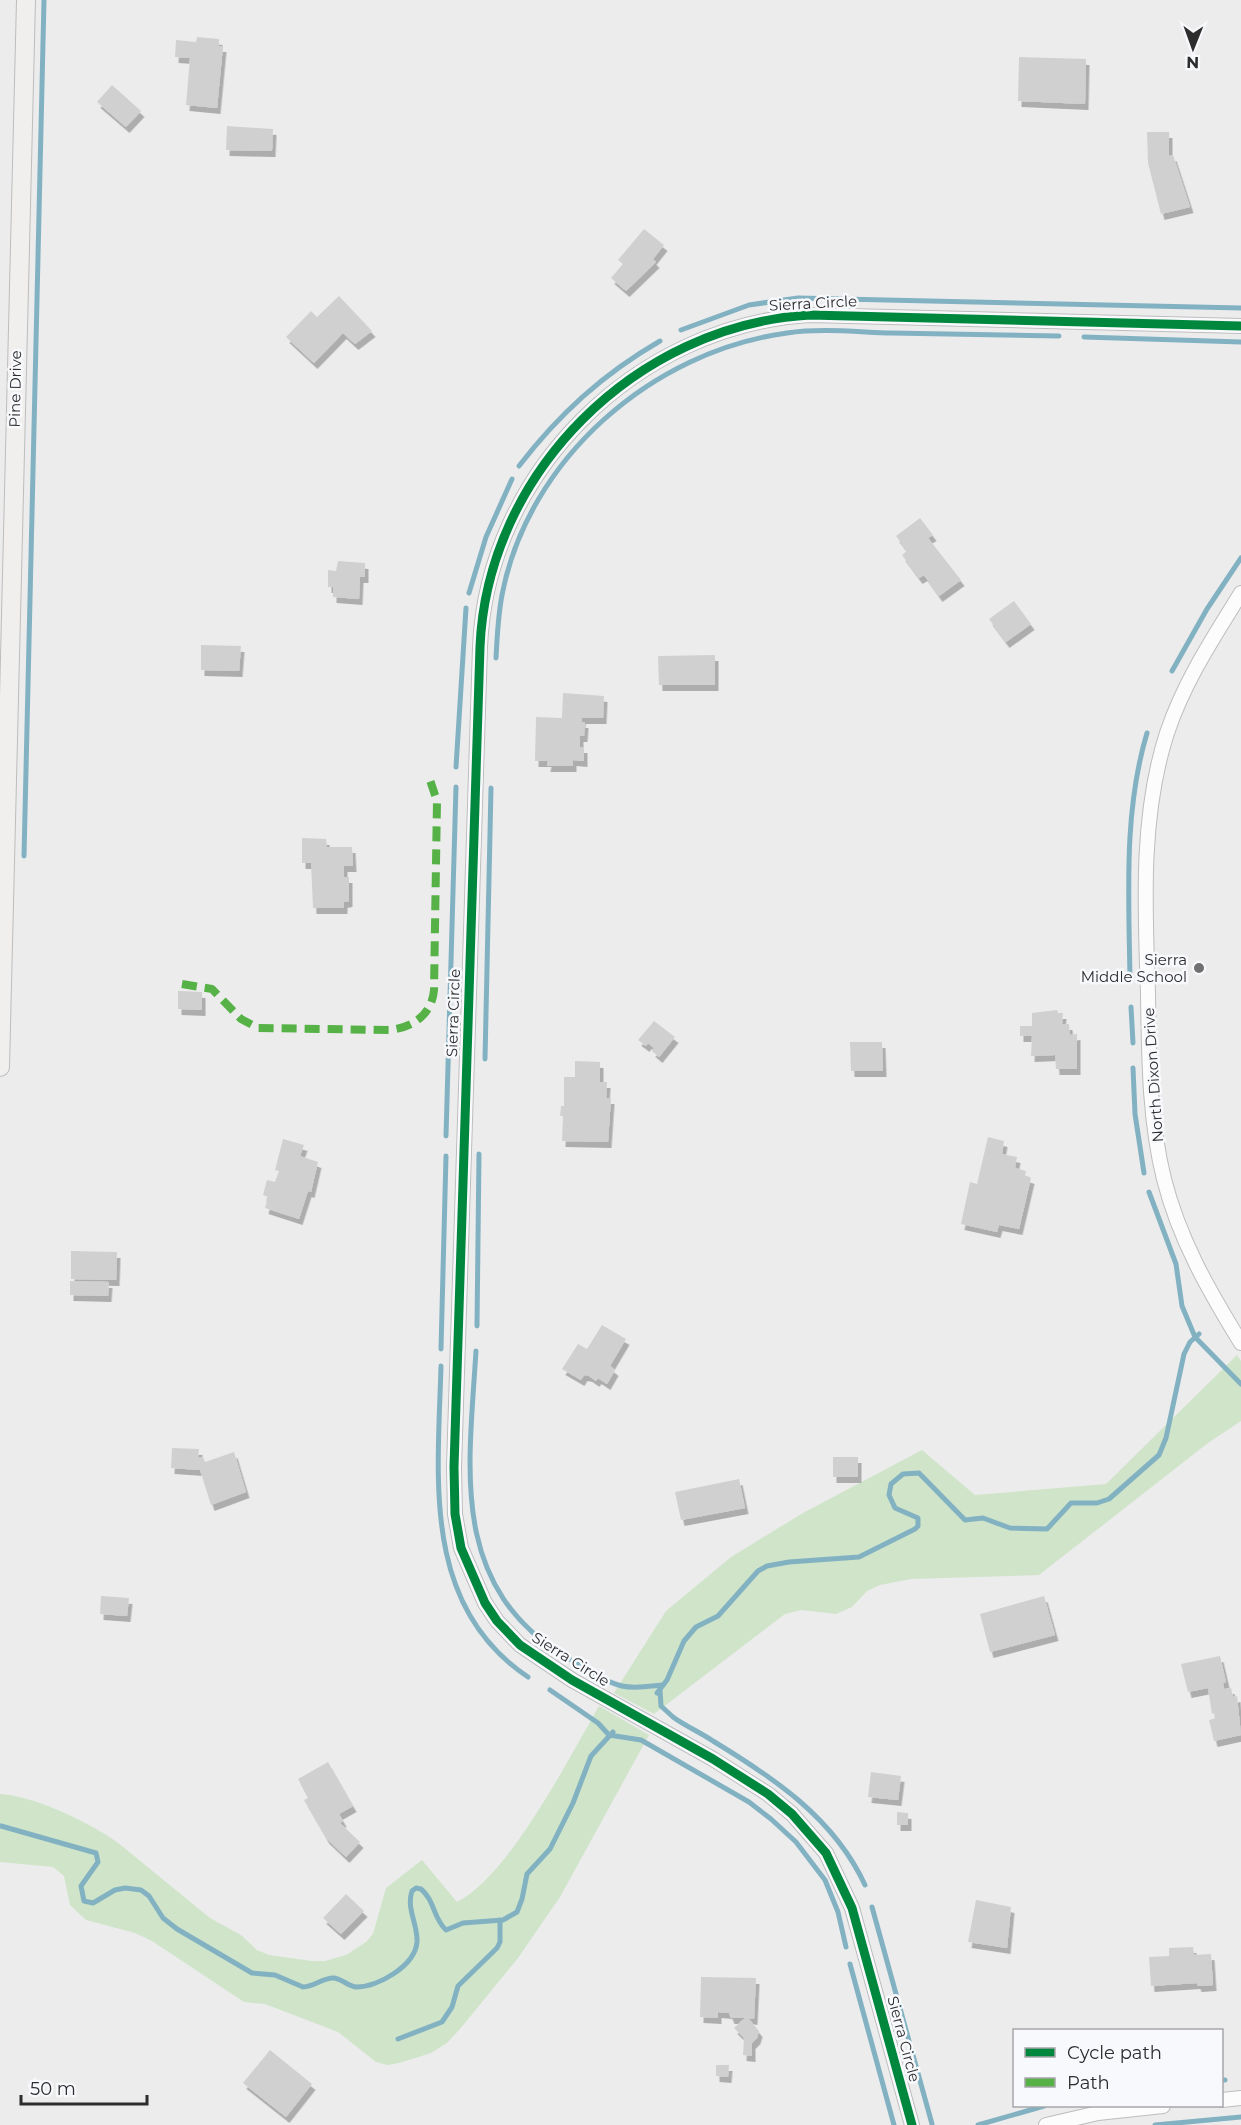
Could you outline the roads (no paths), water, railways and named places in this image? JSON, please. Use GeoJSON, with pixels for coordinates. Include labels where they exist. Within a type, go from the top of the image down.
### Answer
{"type":"FeatureCollection","features":[{"type":"Feature","properties":{"kind":"main road","name":"Pine Drive"},"geometry":{"type":"LineString","coordinates":[[0,1067],[26,0]]}},
{"type":"Feature","properties":{"kind":"street","name":"Sierra Circle"},"geometry":{"type":"LineString","coordinates":[[912,2125],[852,1908],[839,1876],[821,1847],[785,1808],[748,1780],[572,1680],[520,1645],[497,1621],[485,1603],[461,1548],[454,1491],[457,1360],[481,638],[488,586],[497,555],[518,507],[542,468],[569,433],[602,401],[632,377],[705,337],[758,322],[810,315],[1241,326]]}},
{"type":"Feature","properties":{"kind":"street","name":"North Dixon Drive"},"geometry":{"type":"LineString","coordinates":[[1241,593],[1185,687],[1165,741],[1155,779],[1149,822],[1146,907],[1150,1076],[1160,1159],[1173,1208],[1190,1253],[1241,1343]]}},
{"type":"Feature","properties":{"kind":"street"},"geometry":{"type":"LineString","coordinates":[[1223,2100],[1241,2098]]}},
{"type":"Feature","properties":{"kind":"street"},"geometry":{"type":"LineString","coordinates":[[1046,2125],[1098,2113],[1154,2107]]}},
{"type":"Feature","properties":{"kind":"waterway"},"geometry":{"type":"LineString","coordinates":[[24,856],[44,0]]}},
{"type":"Feature","properties":{"kind":"waterway"},"geometry":{"type":"LineString","coordinates":[[681,330],[749,305],[798,298],[1241,308]]}},
{"type":"Feature","properties":{"kind":"waterway"},"geometry":{"type":"LineString","coordinates":[[496,658],[502,595],[516,545],[539,499],[568,457],[604,420],[644,388],[689,362],[737,344],[800,332],[1059,336]]}},
{"type":"Feature","properties":{"kind":"waterway"},"geometry":{"type":"LineString","coordinates":[[1084,337],[1241,342]]}},
{"type":"Feature","properties":{"kind":"waterway"},"geometry":{"type":"LineString","coordinates":[[519,466],[550,429],[583,396],[620,367],[660,341]]}},
{"type":"Feature","properties":{"kind":"waterway"},"geometry":{"type":"LineString","coordinates":[[469,593],[486,537],[512,479]]}},
{"type":"Feature","properties":{"kind":"waterway"},"geometry":{"type":"LineString","coordinates":[[1172,671],[1207,609],[1241,558]]}},
{"type":"Feature","properties":{"kind":"waterway"},"geometry":{"type":"LineString","coordinates":[[456,767],[466,608]]}},
{"type":"Feature","properties":{"kind":"waterway"},"geometry":{"type":"LineString","coordinates":[[1130,981],[1129,856],[1131,825],[1139,763],[1147,733]]}},
{"type":"Feature","properties":{"kind":"waterway"},"geometry":{"type":"LineString","coordinates":[[446,1136],[456,787]]}},
{"type":"Feature","properties":{"kind":"waterway"},"geometry":{"type":"LineString","coordinates":[[485,1059],[491,788]]}},
{"type":"Feature","properties":{"kind":"waterway"},"geometry":{"type":"LineString","coordinates":[[1131,1007],[1133,1043]]}},
{"type":"Feature","properties":{"kind":"waterway"},"geometry":{"type":"LineString","coordinates":[[1133,1068],[1135,1114],[1144,1173]]}},
{"type":"Feature","properties":{"kind":"waterway"},"geometry":{"type":"LineString","coordinates":[[477,1326],[479,1154]]}},
{"type":"Feature","properties":{"kind":"waterway"},"geometry":{"type":"LineString","coordinates":[[441,1349],[446,1156]]}},
{"type":"Feature","properties":{"kind":"waterway"},"geometry":{"type":"LineString","coordinates":[[1149,1192],[1176,1264],[1182,1306],[1195,1337],[1241,1384]]}},
{"type":"Feature","properties":{"kind":"waterway"},"geometry":{"type":"LineString","coordinates":[[657,1693],[667,1680],[684,1641],[696,1627],[718,1616],[758,1571],[767,1566],[789,1562],[859,1557],[915,1529],[918,1526],[918,1518],[895,1508],[889,1495],[891,1484],[903,1474],[919,1473],[965,1520],[983,1518],[1010,1528],[1047,1529],[1071,1503],[1097,1503],[1109,1499],[1159,1455],[1166,1438],[1184,1354],[1190,1342],[1199,1334]]}},
{"type":"Feature","properties":{"kind":"waterway"},"geometry":{"type":"LineString","coordinates":[[476,1351],[470,1479],[474,1519],[483,1557],[499,1593],[525,1625],[561,1654],[591,1672],[627,1687],[663,1685]]}},
{"type":"Feature","properties":{"kind":"waterway"},"geometry":{"type":"LineString","coordinates":[[441,1366],[439,1494],[443,1536],[453,1577],[469,1614],[493,1648],[528,1677]]}},
{"type":"Feature","properties":{"kind":"waterway"},"geometry":{"type":"LineString","coordinates":[[550,1690],[598,1723],[609,1735],[641,1740],[749,1802],[771,1819],[796,1842],[825,1880],[838,1912],[846,1947]]}},
{"type":"Feature","properties":{"kind":"waterway"},"geometry":{"type":"LineString","coordinates":[[660,1690],[661,1706],[673,1717],[780,1785],[819,1820],[837,1839],[865,1885]]}},
{"type":"Feature","properties":{"kind":"waterway"},"geometry":{"type":"LineString","coordinates":[[1,1826],[96,1853],[98,1862],[81,1886],[84,1901],[93,1903],[115,1890],[125,1888],[141,1890],[149,1896],[163,1918],[177,1929],[252,1973],[275,1975],[303,1987],[334,1978],[356,1987],[365,1986],[394,1974],[403,1967],[415,1951],[417,1935],[410,1904],[412,1891],[416,1888],[426,1894],[446,1930],[463,1923],[503,1920],[517,1912],[527,1874],[550,1849],[573,1803],[591,1756],[613,1732]]}},
{"type":"Feature","properties":{"kind":"waterway"},"geometry":{"type":"LineString","coordinates":[[872,1907],[932,2124]]}},
{"type":"Feature","properties":{"kind":"waterway"},"geometry":{"type":"LineString","coordinates":[[398,2039],[442,2022],[452,2007],[458,1986],[497,1948],[500,1942],[500,1920]]}},
{"type":"Feature","properties":{"kind":"waterway"},"geometry":{"type":"LineString","coordinates":[[850,1964],[894,2125]]}},
{"type":"Feature","properties":{"kind":"waterway"},"geometry":{"type":"LineString","coordinates":[[978,2125],[1041,2107]]}},
{"type":"Feature","properties":{"kind":"waterway"},"geometry":{"type":"LineString","coordinates":[[1155,2125],[1241,2117]]}},
{"type":"Feature","properties":{"kind":"place","name":"Sierra Middle School"},"geometry":{"type":"Point","coordinates":[1199,968]}}]}
